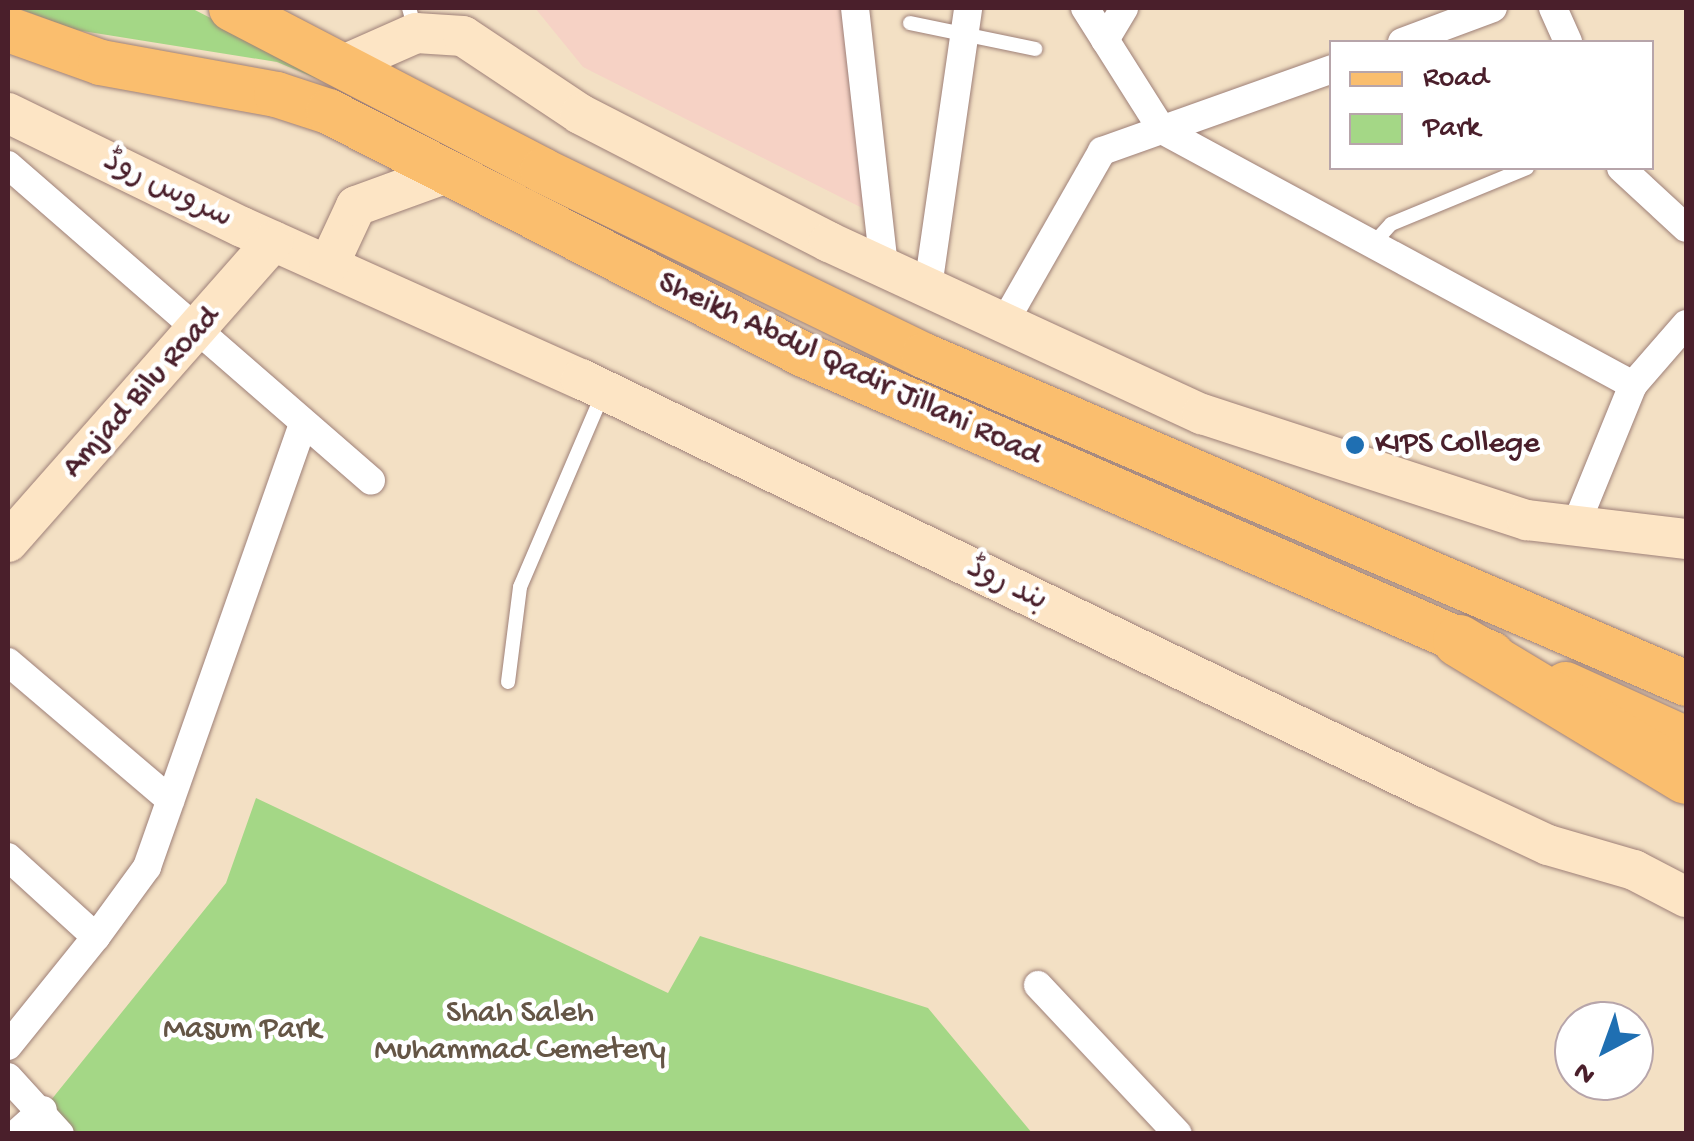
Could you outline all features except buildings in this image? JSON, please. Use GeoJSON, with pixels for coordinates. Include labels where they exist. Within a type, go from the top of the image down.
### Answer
{"type":"FeatureCollection","features":[{"type":"Feature","properties":{"kind":"highway"},"geometry":{"type":"LineString","coordinates":[[1459,641],[1686,778]]}},
{"type":"Feature","properties":{"kind":"main road","name":"Sheikh Abdul Qadir Jillani Road"},"geometry":{"type":"LineString","coordinates":[[231,8],[348,63],[542,170],[923,354],[1686,683]]}},
{"type":"Feature","properties":{"kind":"main road"},"geometry":{"type":"LineString","coordinates":[[348,63],[413,20],[464,36],[580,114],[884,267],[1202,414],[1527,520],[1686,540]]}},
{"type":"Feature","properties":{"kind":"main road","name":"Sheikh Abdul Qadir Jillani Road"},"geometry":{"type":"LineString","coordinates":[[8,28],[100,62],[294,100],[803,354],[1686,739]]}},
{"type":"Feature","properties":{"kind":"main road","name":"سروس روڈ"},"geometry":{"type":"LineString","coordinates":[[8,112],[273,242],[328,264]]}},
{"type":"Feature","properties":{"kind":"main road"},"geometry":{"type":"LineString","coordinates":[[328,264],[356,206],[444,174]]}},
{"type":"Feature","properties":{"kind":"main road","name":"Amjad Bilu Road"},"geometry":{"type":"LineString","coordinates":[[8,542],[273,242]]}},
{"type":"Feature","properties":{"kind":"main road","name":"بند روڈ"},"geometry":{"type":"LineString","coordinates":[[328,264],[604,390],[1407,779],[1548,844],[1634,870],[1686,897]]}},
{"type":"Feature","properties":{"kind":"street"},"geometry":{"type":"LineString","coordinates":[[855,8],[884,267]]}},
{"type":"Feature","properties":{"kind":"street"},"geometry":{"type":"LineString","coordinates":[[1085,8],[1162,130],[1634,386]]}},
{"type":"Feature","properties":{"kind":"street"},"geometry":{"type":"LineString","coordinates":[[1105,40],[1124,8]]}},
{"type":"Feature","properties":{"kind":"street"},"geometry":{"type":"LineString","coordinates":[[1415,8],[1416,37],[1492,8]]}},
{"type":"Feature","properties":{"kind":"street"},"geometry":{"type":"LineString","coordinates":[[1553,8],[1567,40]]}},
{"type":"Feature","properties":{"kind":"street"},"geometry":{"type":"LineString","coordinates":[[928,288],[967,21]]}},
{"type":"Feature","properties":{"kind":"street"},"geometry":{"type":"LineString","coordinates":[[1004,322],[1102,150],[1329,69]]}},
{"type":"Feature","properties":{"kind":"street"},"geometry":{"type":"LineString","coordinates":[[1622,170],[1686,228]]}},
{"type":"Feature","properties":{"kind":"street"},"geometry":{"type":"LineString","coordinates":[[11,175],[370,480]]}},
{"type":"Feature","properties":{"kind":"street"},"geometry":{"type":"LineString","coordinates":[[1574,528],[1634,386],[1686,324]]}},
{"type":"Feature","properties":{"kind":"street"},"geometry":{"type":"LineString","coordinates":[[8,1046],[147,867],[302,424]]}},
{"type":"Feature","properties":{"kind":"street"},"geometry":{"type":"LineString","coordinates":[[8,662],[170,800]]}},
{"type":"Feature","properties":{"kind":"street"},"geometry":{"type":"LineString","coordinates":[[8,856],[96,937]]}},
{"type":"Feature","properties":{"kind":"street"},"geometry":{"type":"LineString","coordinates":[[1038,985],[1178,1134]]}},
{"type":"Feature","properties":{"kind":"street"},"geometry":{"type":"LineString","coordinates":[[8,1077],[44,1110],[60,1134]]}},
{"type":"Feature","properties":{"kind":"street"},"geometry":{"type":"LineString","coordinates":[[16,1134],[44,1110]]}},
{"type":"Feature","properties":{"kind":"lane"},"geometry":{"type":"LineString","coordinates":[[910,23],[967,21],[1035,49]]}},
{"type":"Feature","properties":{"kind":"lane"},"geometry":{"type":"LineString","coordinates":[[1373,244],[1391,224],[1522,170]]}},
{"type":"Feature","properties":{"kind":"lane"},"geometry":{"type":"LineString","coordinates":[[508,682],[520,587],[604,390]]}},
{"type":"Feature","properties":{"kind":"shaded area"},"geometry":{"type":"Polygon","coordinates":[[[535,8],[855,8],[878,216],[583,67],[535,8]]]}},
{"type":"Feature","properties":{"kind":"green space"},"geometry":{"type":"Polygon","coordinates":[[[17,8],[191,8],[389,109],[277,62],[76,30],[17,8]]]}},
{"type":"Feature","properties":{"kind":"green space","name":"Shah Saleh Muhammad Cemetery"},"geometry":{"type":"Polygon","coordinates":[[[256,798],[668,993],[700,936],[928,1008],[1032,1133],[61,1134],[43,1110],[226,883],[256,798]]]}},
{"type":"Feature","properties":{"kind":"place","name":"KIPS College"},"geometry":{"type":"Point","coordinates":[1355,445]}},
{"type":"Feature","properties":{"kind":"park label","name":"Masum Park"},"geometry":{"type":"Point","coordinates":[242,1030]}}]}
